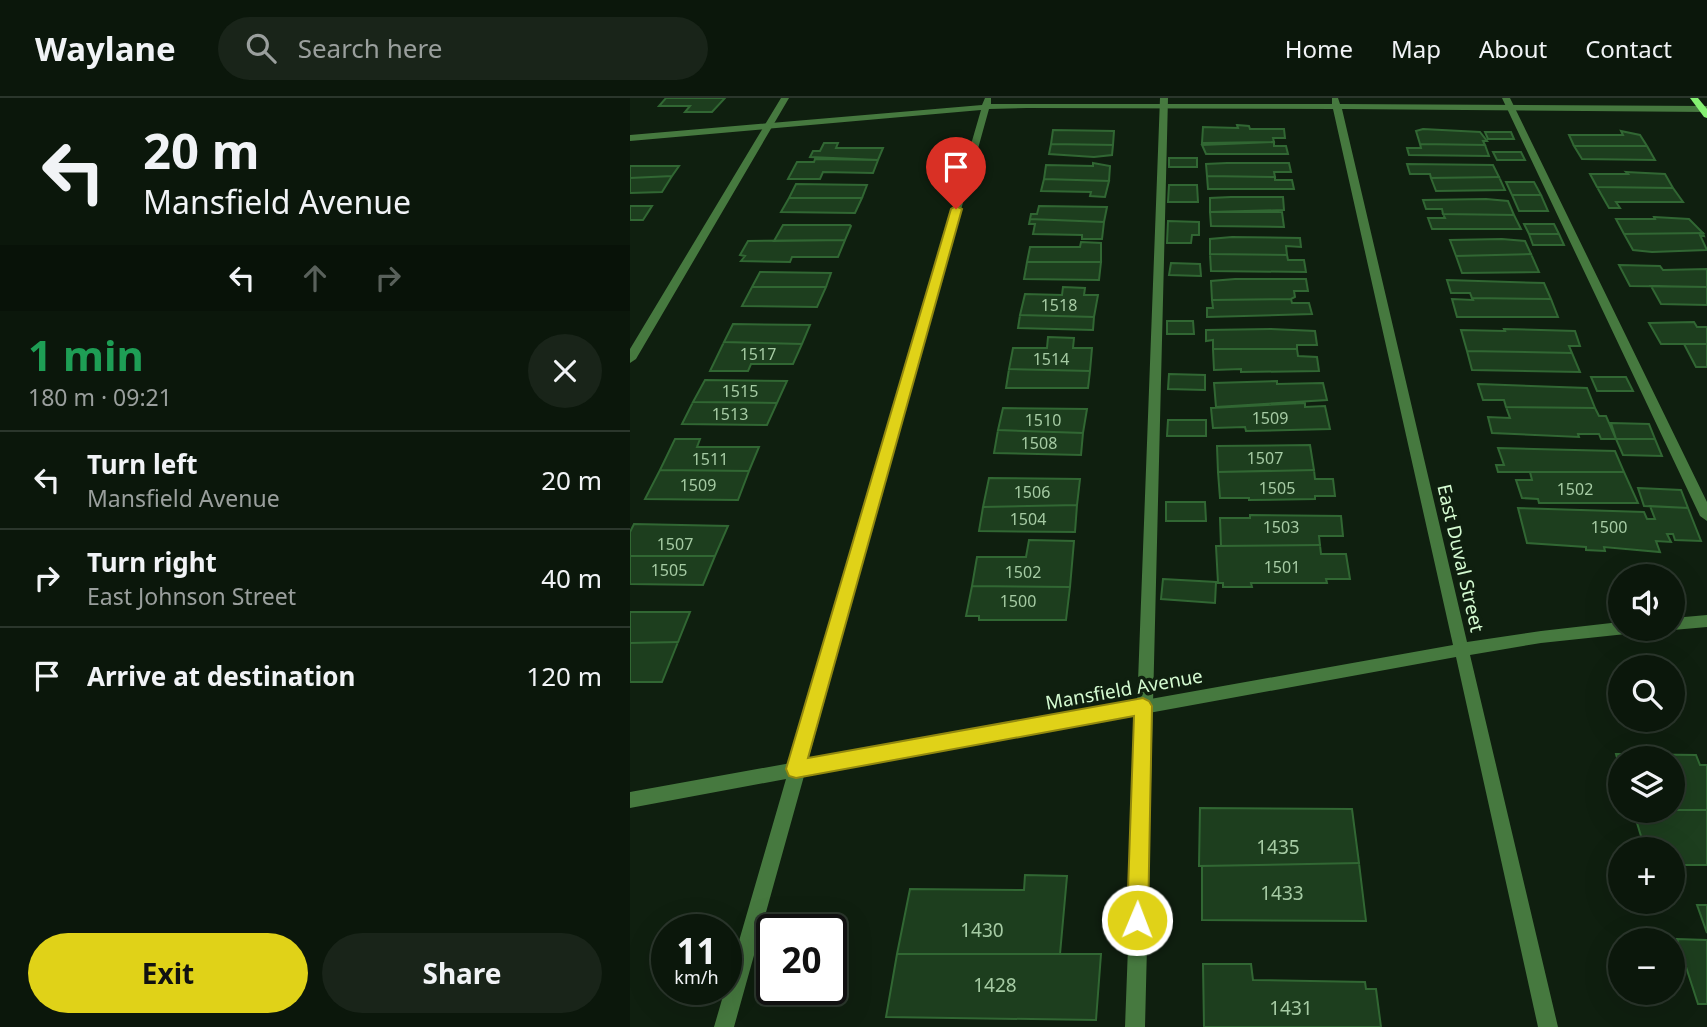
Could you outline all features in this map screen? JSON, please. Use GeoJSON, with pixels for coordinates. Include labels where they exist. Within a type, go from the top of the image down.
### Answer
{"type":"FeatureCollection","features":[{"type":"Feature","properties":{"kind":"main road"},"geometry":{"type":"LineString","coordinates":[[1694,98],[1705,111]]}},
{"type":"Feature","properties":{"kind":"street"},"geometry":{"type":"LineString","coordinates":[[630,359],[785,98]]}},
{"type":"Feature","properties":{"kind":"street"},"geometry":{"type":"LineString","coordinates":[[724,1027],[987,102]]}},
{"type":"Feature","properties":{"kind":"street"},"geometry":{"type":"LineString","coordinates":[[630,138],[987,102],[1509,103],[1705,111]]}},
{"type":"Feature","properties":{"kind":"street"},"geometry":{"type":"LineString","coordinates":[[1135,1027],[1164,102]]}},
{"type":"Feature","properties":{"kind":"street","name":"East Duval Street"},"geometry":{"type":"LineString","coordinates":[[1335,102],[1548,1027]]}},
{"type":"Feature","properties":{"kind":"street"},"geometry":{"type":"LineString","coordinates":[[1509,103],[1707,516]]}},
{"type":"Feature","properties":{"kind":"street"},"geometry":{"type":"LineString","coordinates":[[1685,623],[1707,621]]}},
{"type":"Feature","properties":{"kind":"street","name":"Mansfield Avenue"},"geometry":{"type":"LineString","coordinates":[[630,800],[1460,649],[1608,630]]}},
{"type":"Feature","properties":{"kind":"building"},"geometry":{"type":"Polygon","coordinates":[[[666,98],[725,98],[712,112],[685,112],[690,106],[659,106],[666,98]]]}},
{"type":"Feature","properties":{"kind":"building"},"geometry":{"type":"Polygon","coordinates":[[[1237,125],[1249,126],[1250,129],[1284,129],[1285,138],[1273,138],[1274,142],[1202,143],[1203,127],[1238,128],[1237,125]]]}},
{"type":"Feature","properties":{"kind":"building"},"geometry":{"type":"Polygon","coordinates":[[[1423,129],[1480,132],[1487,141],[1483,141],[1485,145],[1420,144],[1416,131],[1423,129]]]}},
{"type":"Feature","properties":{"kind":"building"},"geometry":{"type":"Polygon","coordinates":[[[1053,130],[1114,131],[1113,145],[1051,144],[1053,130]]]}},
{"type":"Feature","properties":{"kind":"building"},"geometry":{"type":"Polygon","coordinates":[[[1621,131],[1640,135],[1647,146],[1574,146],[1569,135],[1623,135],[1621,131]]]}},
{"type":"Feature","properties":{"kind":"building"},"geometry":{"type":"Polygon","coordinates":[[[1485,132],[1511,132],[1514,139],[1488,139],[1485,132]]]}},
{"type":"Feature","properties":{"kind":"building"},"geometry":{"type":"Polygon","coordinates":[[[1274,142],[1274,146],[1286,146],[1288,154],[1206,154],[1202,145],[1274,142]]]}},
{"type":"Feature","properties":{"kind":"building"},"geometry":{"type":"Polygon","coordinates":[[[824,143],[838,143],[836,148],[883,148],[878,160],[810,157],[813,151],[820,151],[824,143]]]}},
{"type":"Feature","properties":{"kind":"building"},"geometry":{"type":"Polygon","coordinates":[[[1051,144],[1113,145],[1112,155],[1094,157],[1049,154],[1051,144]]]}},
{"type":"Feature","properties":{"kind":"building"},"geometry":{"type":"Polygon","coordinates":[[[1420,144],[1485,145],[1489,156],[1409,155],[1407,148],[1421,148],[1420,144]]]}},
{"type":"Feature","properties":{"kind":"building"},"geometry":{"type":"Polygon","coordinates":[[[1574,146],[1647,146],[1655,160],[1582,159],[1574,146]]]}},
{"type":"Feature","properties":{"kind":"building"},"geometry":{"type":"Polygon","coordinates":[[[1493,152],[1521,152],[1525,160],[1497,160],[1493,152]]]}},
{"type":"Feature","properties":{"kind":"building"},"geometry":{"type":"Polygon","coordinates":[[[1169,158],[1197,158],[1197,167],[1169,167],[1169,158]]]}},
{"type":"Feature","properties":{"kind":"building"},"geometry":{"type":"Polygon","coordinates":[[[815,159],[878,160],[873,173],[823,172],[820,179],[788,179],[797,162],[814,162],[815,159]]]}},
{"type":"Feature","properties":{"kind":"building"},"geometry":{"type":"Polygon","coordinates":[[[1093,163],[1110,166],[1109,181],[1044,179],[1046,165],[1093,166],[1093,163]]]}},
{"type":"Feature","properties":{"kind":"building"},"geometry":{"type":"Polygon","coordinates":[[[1289,163],[1291,172],[1274,172],[1275,177],[1207,176],[1206,164],[1289,163]]]}},
{"type":"Feature","properties":{"kind":"building"},"geometry":{"type":"Polygon","coordinates":[[[1407,164],[1493,165],[1499,177],[1431,178],[1430,174],[1410,174],[1407,164]]]}},
{"type":"Feature","properties":{"kind":"building"},"geometry":{"type":"Polygon","coordinates":[[[630,166],[679,166],[672,176],[630,178],[630,166]]]}},
{"type":"Feature","properties":{"kind":"building"},"geometry":{"type":"Polygon","coordinates":[[[1626,172],[1665,174],[1673,188],[1597,187],[1590,174],[1628,174],[1626,172]]]}},
{"type":"Feature","properties":{"kind":"building"},"geometry":{"type":"Polygon","coordinates":[[[672,176],[662,192],[630,193],[630,178],[672,176]]]}},
{"type":"Feature","properties":{"kind":"building"},"geometry":{"type":"Polygon","coordinates":[[[1207,176],[1275,177],[1275,180],[1292,180],[1294,189],[1208,189],[1207,176]]]}},
{"type":"Feature","properties":{"kind":"building"},"geometry":{"type":"Polygon","coordinates":[[[1499,177],[1505,190],[1436,191],[1431,178],[1499,177]]]}},
{"type":"Feature","properties":{"kind":"building"},"geometry":{"type":"Polygon","coordinates":[[[1044,179],[1109,181],[1105,197],[1090,196],[1091,192],[1041,191],[1044,179]]]}},
{"type":"Feature","properties":{"kind":"building"},"geometry":{"type":"Polygon","coordinates":[[[1506,182],[1534,182],[1541,195],[1512,195],[1506,182]]]}},
{"type":"Feature","properties":{"kind":"building"},"geometry":{"type":"Polygon","coordinates":[[[796,184],[867,185],[862,198],[789,198],[796,184]]]}},
{"type":"Feature","properties":{"kind":"building"},"geometry":{"type":"Polygon","coordinates":[[[1169,185],[1197,185],[1198,202],[1168,202],[1169,185]]]}},
{"type":"Feature","properties":{"kind":"building"},"geometry":{"type":"Polygon","coordinates":[[[1597,187],[1673,188],[1683,202],[1616,202],[1620,208],[1609,208],[1597,187]]]}},
{"type":"Feature","properties":{"kind":"building"},"geometry":{"type":"Polygon","coordinates":[[[1512,195],[1541,195],[1548,211],[1519,211],[1512,195]]]}},
{"type":"Feature","properties":{"kind":"building"},"geometry":{"type":"Polygon","coordinates":[[[1283,197],[1284,210],[1210,212],[1210,198],[1283,197]]]}},
{"type":"Feature","properties":{"kind":"building"},"geometry":{"type":"Polygon","coordinates":[[[789,198],[862,198],[855,213],[781,212],[789,198]]]}},
{"type":"Feature","properties":{"kind":"building"},"geometry":{"type":"Polygon","coordinates":[[[1423,200],[1508,201],[1514,215],[1443,214],[1442,209],[1426,209],[1423,200]]]}},
{"type":"Feature","properties":{"kind":"building"},"geometry":{"type":"Polygon","coordinates":[[[630,206],[652,206],[643,220],[630,220],[630,206]]]}},
{"type":"Feature","properties":{"kind":"building"},"geometry":{"type":"Polygon","coordinates":[[[1039,206],[1107,207],[1104,222],[1030,219],[1031,214],[1037,214],[1039,206]]]}},
{"type":"Feature","properties":{"kind":"building"},"geometry":{"type":"Polygon","coordinates":[[[1210,212],[1282,212],[1284,227],[1211,226],[1210,212]]]}},
{"type":"Feature","properties":{"kind":"building"},"geometry":{"type":"Polygon","coordinates":[[[1443,214],[1514,215],[1521,229],[1432,229],[1428,218],[1445,218],[1443,214]]]}},
{"type":"Feature","properties":{"kind":"building"},"geometry":{"type":"Polygon","coordinates":[[[1654,217],[1689,219],[1703,233],[1624,234],[1616,219],[1655,219],[1654,217]]]}},
{"type":"Feature","properties":{"kind":"building"},"geometry":{"type":"Polygon","coordinates":[[[1030,219],[1104,222],[1102,239],[1082,239],[1082,235],[1033,234],[1035,224],[1029,224],[1030,219]]]}},
{"type":"Feature","properties":{"kind":"building"},"geometry":{"type":"Polygon","coordinates":[[[1168,221],[1199,222],[1199,235],[1192,235],[1191,243],[1167,243],[1168,221]]]}},
{"type":"Feature","properties":{"kind":"building"},"geometry":{"type":"Polygon","coordinates":[[[1524,224],[1554,224],[1559,234],[1529,234],[1524,224]]]}},
{"type":"Feature","properties":{"kind":"building"},"geometry":{"type":"Polygon","coordinates":[[[783,225],[851,226],[845,240],[774,241],[783,225]]]}},
{"type":"Feature","properties":{"kind":"building"},"geometry":{"type":"Polygon","coordinates":[[[1703,233],[1704,236],[1700,235],[1707,250],[1652,252],[1633,250],[1624,234],[1703,233]]]}},
{"type":"Feature","properties":{"kind":"building"},"geometry":{"type":"Polygon","coordinates":[[[1529,234],[1559,234],[1564,245],[1533,245],[1529,234]]]}},
{"type":"Feature","properties":{"kind":"building"},"geometry":{"type":"Polygon","coordinates":[[[1300,238],[1301,247],[1286,246],[1287,255],[1210,254],[1210,239],[1300,238]]]}},
{"type":"Feature","properties":{"kind":"building"},"geometry":{"type":"Polygon","coordinates":[[[845,240],[838,257],[792,257],[790,262],[741,261],[745,256],[740,255],[748,241],[845,240]]]}},
{"type":"Feature","properties":{"kind":"building"},"geometry":{"type":"Polygon","coordinates":[[[1450,240],[1525,241],[1531,254],[1456,256],[1450,240]]]}},
{"type":"Feature","properties":{"kind":"building"},"geometry":{"type":"Polygon","coordinates":[[[1081,242],[1101,243],[1101,262],[1027,262],[1030,247],[1080,247],[1081,242]]]}},
{"type":"Feature","properties":{"kind":"building"},"geometry":{"type":"Polygon","coordinates":[[[1210,254],[1287,255],[1288,260],[1304,260],[1306,272],[1211,271],[1210,254]]]}},
{"type":"Feature","properties":{"kind":"building"},"geometry":{"type":"Polygon","coordinates":[[[1531,254],[1539,272],[1462,273],[1456,256],[1531,254]]]}},
{"type":"Feature","properties":{"kind":"building"},"geometry":{"type":"Polygon","coordinates":[[[1027,262],[1101,262],[1099,280],[1024,279],[1027,262]]]}},
{"type":"Feature","properties":{"kind":"building"},"geometry":{"type":"Polygon","coordinates":[[[1171,263],[1200,264],[1201,276],[1169,275],[1171,263]]]}},
{"type":"Feature","properties":{"kind":"building"},"geometry":{"type":"Polygon","coordinates":[[[1619,265],[1660,266],[1663,270],[1707,269],[1707,287],[1630,286],[1619,265]]]}},
{"type":"Feature","properties":{"kind":"building"},"geometry":{"type":"Polygon","coordinates":[[[760,272],[831,273],[826,287],[752,287],[760,272]]]}},
{"type":"Feature","properties":{"kind":"building"},"geometry":{"type":"Polygon","coordinates":[[[1306,279],[1308,291],[1294,291],[1295,297],[1291,299],[1212,300],[1211,281],[1306,279]]]}},
{"type":"Feature","properties":{"kind":"building"},"geometry":{"type":"Polygon","coordinates":[[[1447,280],[1544,283],[1551,299],[1472,298],[1470,293],[1451,293],[1447,280]]]}},
{"type":"Feature","properties":{"kind":"building"},"geometry":{"type":"Polygon","coordinates":[[[1651,286],[1707,287],[1707,305],[1661,304],[1651,286]]]}},
{"type":"Feature","properties":{"kind":"building"},"geometry":{"type":"Polygon","coordinates":[[[752,287],[826,287],[817,307],[742,306],[752,287]]]}},
{"type":"Feature","properties":{"kind":"building"},"geometry":{"type":"Polygon","coordinates":[[[1063,287],[1085,288],[1084,295],[1098,295],[1094,317],[1020,315],[1025,294],[1062,295],[1063,287]]]}},
{"type":"Feature","properties":{"kind":"building"},"geometry":{"type":"Polygon","coordinates":[[[1472,298],[1551,299],[1558,317],[1457,317],[1452,299],[1473,300],[1472,298]]]}},
{"type":"Feature","properties":{"kind":"building"},"geometry":{"type":"Polygon","coordinates":[[[1291,299],[1292,303],[1309,303],[1312,314],[1207,317],[1207,308],[1213,308],[1212,300],[1291,299]]]}},
{"type":"Feature","properties":{"kind":"building"},"geometry":{"type":"Polygon","coordinates":[[[1020,315],[1094,317],[1093,330],[1018,328],[1020,315]]]}},
{"type":"Feature","properties":{"kind":"building"},"geometry":{"type":"Polygon","coordinates":[[[1167,321],[1193,321],[1194,334],[1167,334],[1167,321]]]}},
{"type":"Feature","properties":{"kind":"building"},"geometry":{"type":"Polygon","coordinates":[[[1694,322],[1697,327],[1707,327],[1707,344],[1661,344],[1649,323],[1694,322]]]}},
{"type":"Feature","properties":{"kind":"building"},"geometry":{"type":"Polygon","coordinates":[[[733,324],[810,325],[802,344],[724,342],[733,324]]]}},
{"type":"Feature","properties":{"kind":"building"},"geometry":{"type":"Polygon","coordinates":[[[1504,329],[1575,331],[1580,346],[1569,346],[1572,353],[1467,351],[1461,330],[1505,331],[1504,329]]]}},
{"type":"Feature","properties":{"kind":"building"},"geometry":{"type":"Polygon","coordinates":[[[1206,330],[1315,331],[1317,345],[1297,345],[1297,349],[1213,349],[1213,340],[1206,341],[1206,330]]]}},
{"type":"Feature","properties":{"kind":"building"},"geometry":{"type":"Polygon","coordinates":[[[1048,337],[1074,338],[1073,348],[1092,348],[1090,371],[1009,369],[1013,348],[1047,348],[1048,337]]]}},
{"type":"Feature","properties":{"kind":"building"},"geometry":{"type":"Polygon","coordinates":[[[724,342],[802,344],[793,364],[751,364],[748,371],[710,371],[724,342]]]}},
{"type":"Feature","properties":{"kind":"building"},"geometry":{"type":"Polygon","coordinates":[[[1684,344],[1707,344],[1707,367],[1696,367],[1684,344]]]}},
{"type":"Feature","properties":{"kind":"building"},"geometry":{"type":"Polygon","coordinates":[[[1213,349],[1297,349],[1298,356],[1317,357],[1319,371],[1214,370],[1213,349]]]}},
{"type":"Feature","properties":{"kind":"building"},"geometry":{"type":"Polygon","coordinates":[[[1467,351],[1572,353],[1580,372],[1472,370],[1467,351]]]}},
{"type":"Feature","properties":{"kind":"building"},"geometry":{"type":"Polygon","coordinates":[[[1009,369],[1090,371],[1088,388],[1006,388],[1009,369]]]}},
{"type":"Feature","properties":{"kind":"building"},"geometry":{"type":"Polygon","coordinates":[[[1169,374],[1205,375],[1205,390],[1168,389],[1169,374]]]}},
{"type":"Feature","properties":{"kind":"building"},"geometry":{"type":"Polygon","coordinates":[[[1591,377],[1626,377],[1633,391],[1597,391],[1591,377]]]}},
{"type":"Feature","properties":{"kind":"building"},"geometry":{"type":"Polygon","coordinates":[[[705,380],[787,381],[777,403],[693,402],[705,380]]]}},
{"type":"Feature","properties":{"kind":"building"},"geometry":{"type":"Polygon","coordinates":[[[1277,381],[1277,384],[1323,383],[1327,400],[1216,407],[1214,383],[1277,381]]]}},
{"type":"Feature","properties":{"kind":"building"},"geometry":{"type":"Polygon","coordinates":[[[1478,384],[1587,388],[1595,408],[1506,407],[1504,400],[1483,400],[1478,384]]]}},
{"type":"Feature","properties":{"kind":"building"},"geometry":{"type":"Polygon","coordinates":[[[693,402],[777,403],[767,425],[682,424],[693,402]]]}},
{"type":"Feature","properties":{"kind":"building"},"geometry":{"type":"Polygon","coordinates":[[[1305,403],[1305,407],[1325,406],[1330,429],[1246,431],[1245,427],[1213,428],[1211,408],[1305,403]]]}},
{"type":"Feature","properties":{"kind":"building"},"geometry":{"type":"Polygon","coordinates":[[[1506,407],[1595,408],[1599,416],[1606,416],[1616,439],[1601,439],[1599,434],[1578,434],[1579,437],[1492,433],[1488,417],[1510,418],[1506,407]]]}},
{"type":"Feature","properties":{"kind":"building"},"geometry":{"type":"Polygon","coordinates":[[[1003,408],[1087,409],[1083,433],[998,430],[1003,408]]]}},
{"type":"Feature","properties":{"kind":"building"},"geometry":{"type":"Polygon","coordinates":[[[1168,420],[1206,420],[1206,436],[1167,436],[1168,420]]]}},
{"type":"Feature","properties":{"kind":"building"},"geometry":{"type":"Polygon","coordinates":[[[1611,423],[1649,424],[1655,439],[1616,439],[1611,423]]]}},
{"type":"Feature","properties":{"kind":"building"},"geometry":{"type":"Polygon","coordinates":[[[998,430],[1083,433],[1081,455],[994,453],[998,430]]]}},
{"type":"Feature","properties":{"kind":"building"},"geometry":{"type":"Polygon","coordinates":[[[675,439],[700,439],[697,447],[759,447],[749,471],[660,470],[675,439]]]}},
{"type":"Feature","properties":{"kind":"building"},"geometry":{"type":"Polygon","coordinates":[[[1616,439],[1655,439],[1662,456],[1623,455],[1616,439]]]}},
{"type":"Feature","properties":{"kind":"building"},"geometry":{"type":"Polygon","coordinates":[[[1310,445],[1314,470],[1218,472],[1217,446],[1310,445]]]}},
{"type":"Feature","properties":{"kind":"building"},"geometry":{"type":"Polygon","coordinates":[[[1498,448],[1615,451],[1624,472],[1498,472],[1496,465],[1504,465],[1498,448]]]}},
{"type":"Feature","properties":{"kind":"building"},"geometry":{"type":"Polygon","coordinates":[[[660,470],[749,471],[738,500],[645,499],[660,470]]]}},
{"type":"Feature","properties":{"kind":"building"},"geometry":{"type":"Polygon","coordinates":[[[1314,470],[1315,479],[1333,479],[1335,496],[1315,496],[1315,499],[1220,498],[1218,472],[1314,470]]]}},
{"type":"Feature","properties":{"kind":"building"},"geometry":{"type":"Polygon","coordinates":[[[1530,472],[1624,472],[1638,503],[1539,503],[1538,499],[1522,498],[1516,480],[1532,480],[1530,472]]]}},
{"type":"Feature","properties":{"kind":"building"},"geometry":{"type":"Polygon","coordinates":[[[989,478],[1080,479],[1077,505],[983,507],[989,478]]]}},
{"type":"Feature","properties":{"kind":"building"},"geometry":{"type":"Polygon","coordinates":[[[1638,488],[1681,490],[1688,508],[1644,506],[1638,488]]]}},
{"type":"Feature","properties":{"kind":"building"},"geometry":{"type":"Polygon","coordinates":[[[1166,502],[1205,502],[1206,521],[1166,521],[1166,502]]]}},
{"type":"Feature","properties":{"kind":"building"},"geometry":{"type":"Polygon","coordinates":[[[1077,505],[1075,532],[979,531],[983,507],[1077,505]]]}},
{"type":"Feature","properties":{"kind":"building"},"geometry":{"type":"Polygon","coordinates":[[[1650,506],[1688,508],[1701,541],[1675,540],[1673,534],[1667,534],[1671,542],[1656,541],[1660,552],[1604,547],[1605,551],[1586,550],[1586,547],[1527,543],[1518,508],[1644,512],[1647,519],[1655,519],[1650,506]]]}},
{"type":"Feature","properties":{"kind":"building"},"geometry":{"type":"Polygon","coordinates":[[[1250,515],[1341,516],[1343,536],[1319,536],[1320,545],[1221,546],[1220,518],[1250,518],[1250,515]]]}},
{"type":"Feature","properties":{"kind":"building"},"geometry":{"type":"Polygon","coordinates":[[[634,524],[728,526],[715,556],[630,556],[630,532],[634,524]]]}},
{"type":"Feature","properties":{"kind":"building"},"geometry":{"type":"Polygon","coordinates":[[[1029,540],[1074,541],[1070,587],[972,586],[977,557],[1026,557],[1029,540]]]}},
{"type":"Feature","properties":{"kind":"building"},"geometry":{"type":"Polygon","coordinates":[[[1320,545],[1321,554],[1346,554],[1350,579],[1326,579],[1327,583],[1251,583],[1252,587],[1223,587],[1223,583],[1218,583],[1216,546],[1320,545]]]}},
{"type":"Feature","properties":{"kind":"building"},"geometry":{"type":"Polygon","coordinates":[[[630,556],[715,556],[703,585],[630,584],[630,556]]]}},
{"type":"Feature","properties":{"kind":"building"},"geometry":{"type":"Polygon","coordinates":[[[1163,579],[1216,582],[1215,603],[1161,599],[1163,579]]]}},
{"type":"Feature","properties":{"kind":"building"},"geometry":{"type":"Polygon","coordinates":[[[972,586],[1070,587],[1066,620],[979,620],[979,616],[966,616],[972,586]]]}},
{"type":"Feature","properties":{"kind":"building"},"geometry":{"type":"Polygon","coordinates":[[[630,612],[690,612],[678,642],[630,643],[630,612]]]}},
{"type":"Feature","properties":{"kind":"building"},"geometry":{"type":"Polygon","coordinates":[[[678,642],[662,682],[630,682],[630,643],[678,642]]]}},
{"type":"Feature","properties":{"kind":"building"},"geometry":{"type":"Polygon","coordinates":[[[1685,755],[1696,755],[1700,765],[1707,765],[1707,810],[1685,810],[1685,755]]]}},
{"type":"Feature","properties":{"kind":"building"},"geometry":{"type":"Polygon","coordinates":[[[1200,808],[1352,809],[1359,863],[1199,866],[1200,808]]]}},
{"type":"Feature","properties":{"kind":"building"},"geometry":{"type":"Polygon","coordinates":[[[1685,810],[1707,810],[1707,865],[1685,865],[1685,837],[1641,837],[1637,823],[1685,823],[1685,810]]]}},
{"type":"Feature","properties":{"kind":"building"},"geometry":{"type":"Polygon","coordinates":[[[1359,863],[1366,921],[1202,920],[1202,866],[1359,863]]]}},
{"type":"Feature","properties":{"kind":"building"},"geometry":{"type":"Polygon","coordinates":[[[1025,875],[1067,876],[1060,954],[897,954],[910,889],[1024,890],[1025,875]]]}},
{"type":"Feature","properties":{"kind":"building"},"geometry":{"type":"Polygon","coordinates":[[[1697,905],[1707,905],[1707,933],[1697,905]]]}},
{"type":"Feature","properties":{"kind":"building"},"geometry":{"type":"Polygon","coordinates":[[[1685,939],[1707,940],[1707,1004],[1698,1004],[1685,964],[1685,939]]]}},
{"type":"Feature","properties":{"kind":"building"},"geometry":{"type":"Polygon","coordinates":[[[897,954],[1101,954],[1096,1020],[886,1017],[897,954]]]}},
{"type":"Feature","properties":{"kind":"building"},"geometry":{"type":"Polygon","coordinates":[[[1203,964],[1251,964],[1253,980],[1365,982],[1366,989],[1376,989],[1381,1027],[1204,1027],[1203,964]]]}},
{"type":"Feature","properties":{"kind":"route"},"geometry":{"type":"LineString","coordinates":[[956,209],[796,769],[1143,706],[1137,920]]}}]}
